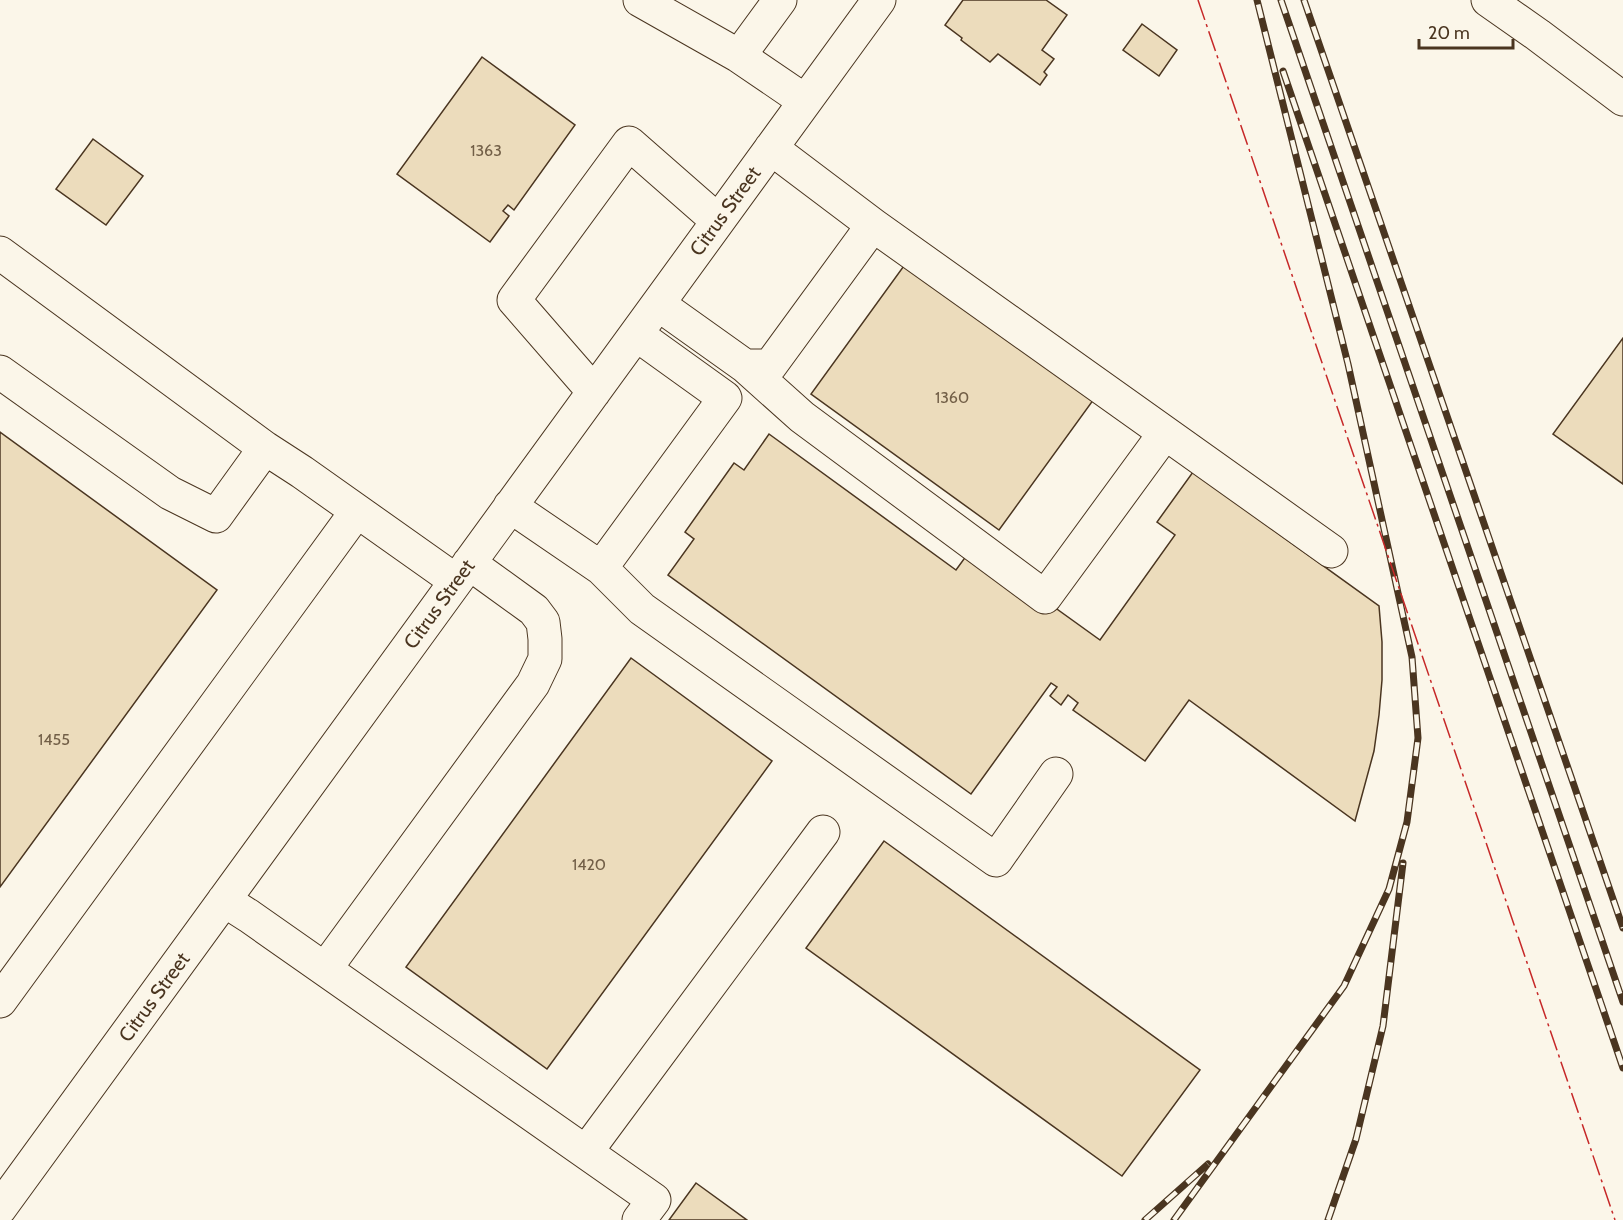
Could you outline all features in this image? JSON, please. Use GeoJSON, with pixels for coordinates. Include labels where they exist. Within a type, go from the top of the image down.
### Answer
{"type":"FeatureCollection","features":[{"type":"Feature","properties":{"kind":"street"},"geometry":{"type":"LineString","coordinates":[[640,0],[740,56],[805,101]]}},
{"type":"Feature","properties":{"kind":"street"},"geometry":{"type":"LineString","coordinates":[[740,56],[780,0]]}},
{"type":"Feature","properties":{"kind":"street","name":"Citrus Street"},"geometry":{"type":"LineString","coordinates":[[0,1207],[879,0]]}},
{"type":"Feature","properties":{"kind":"street"},"geometry":{"type":"LineString","coordinates":[[1488,0],[1623,99]]}},
{"type":"Feature","properties":{"kind":"street"},"geometry":{"type":"LineString","coordinates":[[594,392],[514,300],[520,291],[629,143],[718,220]]}},
{"type":"Feature","properties":{"kind":"street"},"geometry":{"type":"LineString","coordinates":[[771,148],[873,225],[1331,552]]}},
{"type":"Feature","properties":{"kind":"street"},"geometry":{"type":"LineString","coordinates":[[745,366],[770,366],[873,225]]}},
{"type":"Feature","properties":{"kind":"street"},"geometry":{"type":"LineString","coordinates":[[0,253],[265,448],[357,511],[462,572],[534,610],[543,622],[545,659],[533,684],[325,969]]}},
{"type":"Feature","properties":{"kind":"street"},"geometry":{"type":"LineString","coordinates":[[658,304],[745,366],[802,417],[1045,597],[1165,433]]}},
{"type":"Feature","properties":{"kind":"street"},"geometry":{"type":"LineString","coordinates":[[601,568],[725,398],[636,334]]}},
{"type":"Feature","properties":{"kind":"street"},"geometry":{"type":"LineString","coordinates":[[0,372],[170,493],[216,516],[265,448]]}},
{"type":"Feature","properties":{"kind":"street"},"geometry":{"type":"LineString","coordinates":[[510,506],[601,568],[642,609],[996,860],[1056,774]]}},
{"type":"Feature","properties":{"kind":"street"},"geometry":{"type":"LineString","coordinates":[[0,1001],[357,511]]}},
{"type":"Feature","properties":{"kind":"street"},"geometry":{"type":"LineString","coordinates":[[586,1152],[823,832]]}},
{"type":"Feature","properties":{"kind":"street"},"geometry":{"type":"LineString","coordinates":[[224,900],[654,1200],[639,1220]]}},
{"type":"Feature","properties":{"kind":"building"},"geometry":{"type":"Polygon","coordinates":[[[963,0],[1046,0],[1067,15],[1042,50],[1054,59],[1044,72],[1047,75],[1040,85],[998,54],[990,62],[945,25],[963,0]]]}},
{"type":"Feature","properties":{"kind":"building"},"geometry":{"type":"Polygon","coordinates":[[[1142,24],[1177,50],[1159,76],[1123,50],[1142,24]]]}},
{"type":"Feature","properties":{"kind":"building"},"geometry":{"type":"Polygon","coordinates":[[[482,57],[575,125],[514,210],[508,205],[503,211],[509,216],[490,242],[397,174],[482,57]]]}},
{"type":"Feature","properties":{"kind":"building"},"geometry":{"type":"Polygon","coordinates":[[[93,139],[143,176],[106,225],[56,189],[93,139]]]}},
{"type":"Feature","properties":{"kind":"building"},"geometry":{"type":"Polygon","coordinates":[[[906,263],[1094,399],[999,530],[811,394],[906,263]]]}},
{"type":"Feature","properties":{"kind":"building"},"geometry":{"type":"Polygon","coordinates":[[[1623,338],[1623,484],[1553,434],[1623,338]]]}},
{"type":"Feature","properties":{"kind":"building"},"geometry":{"type":"Polygon","coordinates":[[[0,432],[217,590],[0,887],[0,432]]]}},
{"type":"Feature","properties":{"kind":"building"},"geometry":{"type":"Polygon","coordinates":[[[769,434],[956,570],[972,548],[1100,640],[1175,535],[1157,522],[1193,472],[1379,606],[1382,680],[1379,715],[1374,751],[1355,821],[1189,700],[1145,761],[1073,710],[1078,703],[1068,695],[1061,705],[1050,696],[1057,687],[1051,683],[971,794],[668,575],[694,539],[685,532],[734,463],[744,470],[769,434]]]}},
{"type":"Feature","properties":{"kind":"building"},"geometry":{"type":"Polygon","coordinates":[[[631,658],[772,761],[547,1069],[406,967],[631,658]]]}},
{"type":"Feature","properties":{"kind":"building"},"geometry":{"type":"Polygon","coordinates":[[[884,841],[1200,1070],[1122,1176],[806,948],[884,841]]]}},
{"type":"Feature","properties":{"kind":"building"},"geometry":{"type":"Polygon","coordinates":[[[696,1183],[747,1220],[669,1220],[696,1183]]]}},
{"type":"Feature","properties":{"kind":"railway"},"geometry":{"type":"LineString","coordinates":[[1174,1220],[1344,986],[1389,889],[1407,822],[1418,738],[1412,657],[1348,364],[1257,0]]}},
{"type":"Feature","properties":{"kind":"railway"},"geometry":{"type":"LineString","coordinates":[[1281,0],[1623,1002]]}},
{"type":"Feature","properties":{"kind":"railway"},"geometry":{"type":"LineString","coordinates":[[1304,0],[1623,928]]}},
{"type":"Feature","properties":{"kind":"railway"},"geometry":{"type":"LineString","coordinates":[[1283,71],[1623,1068]]}},
{"type":"Feature","properties":{"kind":"railway"},"geometry":{"type":"LineString","coordinates":[[1328,1220],[1356,1139],[1383,1026],[1403,863]]}},
{"type":"Feature","properties":{"kind":"railway"},"geometry":{"type":"LineString","coordinates":[[1145,1220],[1208,1164]]}},
{"type":"Feature","properties":{"kind":"power"},"geometry":{"type":"LineString","coordinates":[[1198,0],[1615,1220]]}}]}
